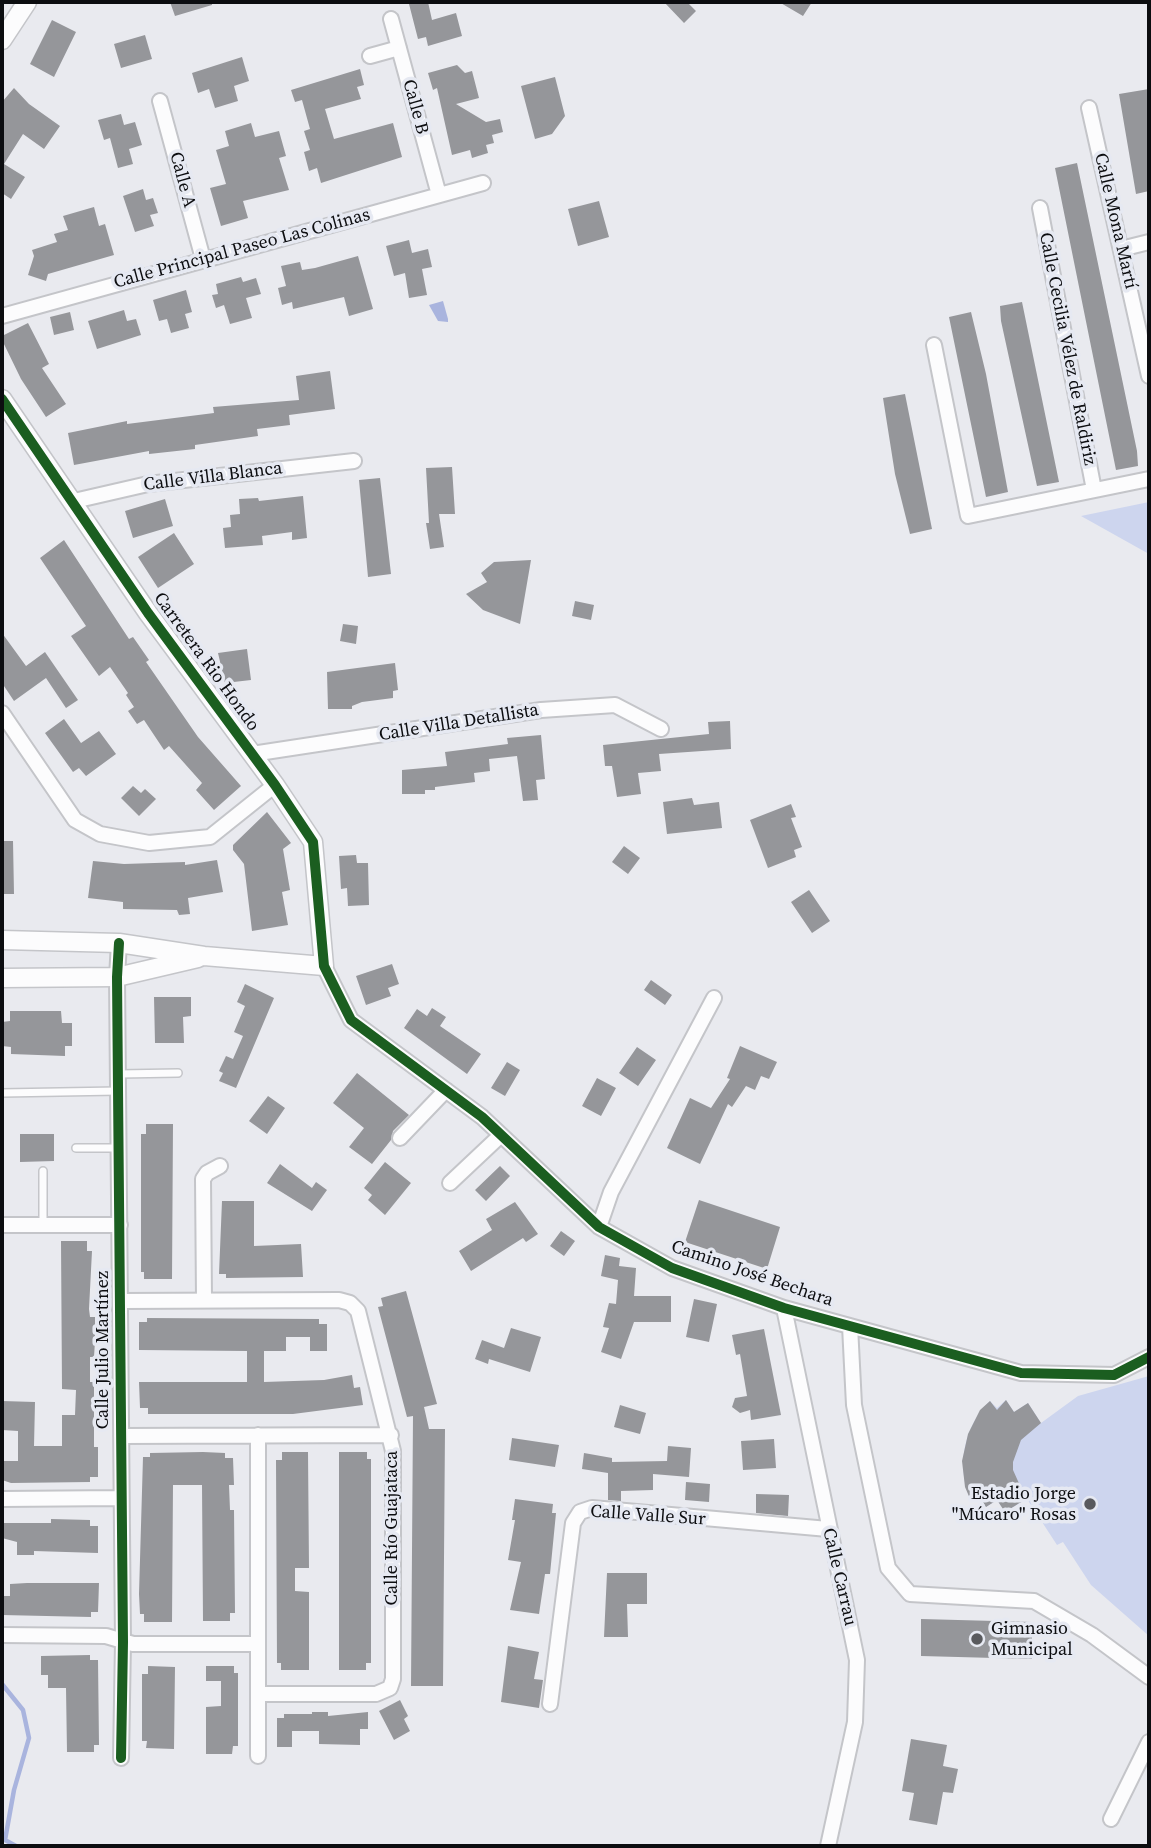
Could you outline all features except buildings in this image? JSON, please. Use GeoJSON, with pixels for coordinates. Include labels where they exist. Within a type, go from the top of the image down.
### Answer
{"type":"FeatureCollection","features":[{"type":"Feature","properties":{"kind":"street"},"geometry":{"type":"LineString","coordinates":[[2,40],[27,2]]}},
{"type":"Feature","properties":{"kind":"street","name":"Calle B"},"geometry":{"type":"LineString","coordinates":[[391,19],[439,195]]}},
{"type":"Feature","properties":{"kind":"street"},"geometry":{"type":"LineString","coordinates":[[370,56],[398,48]]}},
{"type":"Feature","properties":{"kind":"street","name":"Calle A"},"geometry":{"type":"LineString","coordinates":[[160,101],[203,259]]}},
{"type":"Feature","properties":{"kind":"street","name":"Calle Mona Martí"},"geometry":{"type":"LineString","coordinates":[[1089,108],[1149,376]]}},
{"type":"Feature","properties":{"kind":"street","name":"Calle Principal Paseo Las Colinas"},"geometry":{"type":"LineString","coordinates":[[2,316],[483,183]]}},
{"type":"Feature","properties":{"kind":"street","name":"Calle Cecilia Vélez de Raldiriz"},"geometry":{"type":"LineString","coordinates":[[1040,208],[1094,490]]}},
{"type":"Feature","properties":{"kind":"street"},"geometry":{"type":"LineString","coordinates":[[1121,248],[1149,242]]}},
{"type":"Feature","properties":{"kind":"street"},"geometry":{"type":"LineString","coordinates":[[934,345],[968,516],[1149,479]]}},
{"type":"Feature","properties":{"kind":"street","name":"Carretera Rio Hondo"},"geometry":{"type":"LineString","coordinates":[[2,399],[148,613],[275,785],[313,842],[324,966]]}},
{"type":"Feature","properties":{"kind":"street","name":"Calle Villa Blanca"},"geometry":{"type":"LineString","coordinates":[[74,501],[148,484],[354,461]]}},
{"type":"Feature","properties":{"kind":"street","name":"Calle Villa Detallista"},"geometry":{"type":"LineString","coordinates":[[252,754],[541,710],[615,705],[661,729]]}},
{"type":"Feature","properties":{"kind":"street"},"geometry":{"type":"LineString","coordinates":[[2,713],[75,820],[100,834],[149,842],[210,837],[275,785]]}},
{"type":"Feature","properties":{"kind":"street"},"geometry":{"type":"LineString","coordinates":[[2,940],[119,943],[204,956],[324,966]]}},
{"type":"Feature","properties":{"kind":"street","name":"Calle Julio Martínez"},"geometry":{"type":"LineString","coordinates":[[119,943],[117,977],[123,1642],[121,1758]]}},
{"type":"Feature","properties":{"kind":"street"},"geometry":{"type":"LineString","coordinates":[[2,978],[117,977],[204,956]]}},
{"type":"Feature","properties":{"kind":"street","name":"Camino José Bechara"},"geometry":{"type":"LineString","coordinates":[[324,966],[351,1020],[446,1090],[501,1135],[599,1227],[672,1268],[784,1308],[1021,1373],[1114,1375],[1149,1357]]}},
{"type":"Feature","properties":{"kind":"street"},"geometry":{"type":"LineString","coordinates":[[599,1227],[611,1192],[715,998]]}},
{"type":"Feature","properties":{"kind":"street"},"geometry":{"type":"LineString","coordinates":[[400,1138],[446,1090]]}},
{"type":"Feature","properties":{"kind":"street"},"geometry":{"type":"LineString","coordinates":[[450,1183],[501,1135]]}},
{"type":"Feature","properties":{"kind":"street"},"geometry":{"type":"LineString","coordinates":[[204,1300],[203,1179],[206,1173],[220,1166]]}},
{"type":"Feature","properties":{"kind":"street"},"geometry":{"type":"LineString","coordinates":[[2,1225],[120,1225]]}},
{"type":"Feature","properties":{"kind":"street","name":"Calle Río Guajataca"},"geometry":{"type":"LineString","coordinates":[[121,1301],[339,1300],[358,1311],[391,1435],[393,1679],[390,1688],[376,1694],[258,1694]]}},
{"type":"Feature","properties":{"kind":"street","name":"Calle Carrau"},"geometry":{"type":"LineString","coordinates":[[784,1308],[857,1660],[855,1722],[828,1846]]}},
{"type":"Feature","properties":{"kind":"street"},"geometry":{"type":"LineString","coordinates":[[850,1326],[854,1405],[888,1568],[910,1594],[1034,1601],[1092,1635],[1149,1677]]}},
{"type":"Feature","properties":{"kind":"street"},"geometry":{"type":"LineString","coordinates":[[258,1435],[258,1756]]}},
{"type":"Feature","properties":{"kind":"street"},"geometry":{"type":"LineString","coordinates":[[121,1436],[391,1435]]}},
{"type":"Feature","properties":{"kind":"street"},"geometry":{"type":"LineString","coordinates":[[2,1499],[121,1498]]}},
{"type":"Feature","properties":{"kind":"street","name":"Calle Valle Sur"},"geometry":{"type":"LineString","coordinates":[[550,1704],[573,1523],[580,1512],[592,1508],[828,1529]]}},
{"type":"Feature","properties":{"kind":"street"},"geometry":{"type":"LineString","coordinates":[[2,1635],[106,1636],[123,1642],[258,1644]]}},
{"type":"Feature","properties":{"kind":"street"},"geometry":{"type":"LineString","coordinates":[[1111,1819],[1149,1742]]}},
{"type":"Feature","properties":{"kind":"lane"},"geometry":{"type":"LineString","coordinates":[[119,1074],[178,1073]]}},
{"type":"Feature","properties":{"kind":"lane"},"geometry":{"type":"LineString","coordinates":[[2,1093],[118,1091]]}},
{"type":"Feature","properties":{"kind":"lane"},"geometry":{"type":"LineString","coordinates":[[76,1148],[120,1149]]}},
{"type":"Feature","properties":{"kind":"lane"},"geometry":{"type":"LineString","coordinates":[[43,1171],[43,1225]]}},
{"type":"Feature","properties":{"kind":"shaded area"},"geometry":{"type":"Polygon","coordinates":[[[1149,502],[1149,554],[1081,516],[1149,502]]]}},
{"type":"Feature","properties":{"kind":"shaded area","name":"Estadio Jorge ''Múcaro'' Rosas"},"geometry":{"type":"Polygon","coordinates":[[[1149,1376],[1149,1636],[1091,1585],[1063,1542],[1057,1545],[1027,1499],[1005,1512],[997,1500],[986,1507],[980,1497],[971,1501],[966,1488],[963,1461],[968,1435],[981,1411],[990,1401],[997,1408],[1006,1400],[1014,1412],[1028,1403],[1041,1423],[1078,1396],[1149,1376]]]}},
{"type":"Feature","properties":{"kind":"water"},"geometry":{"type":"Polygon","coordinates":[[[443,301],[448,322],[438,321],[429,305],[443,301]]]}},
{"type":"Feature","properties":{"kind":"waterway"},"geometry":{"type":"LineString","coordinates":[[2,1684],[23,1710],[29,1738],[14,1790],[5,1840],[16,1846]]}},
{"type":"Feature","properties":{"kind":"cycle path"},"geometry":{"type":"LineString","coordinates":[[2,399],[148,613],[275,785],[313,842],[324,966],[351,1020],[482,1117],[599,1227],[672,1268],[784,1308],[1021,1373],[1114,1375],[1149,1357]]}},
{"type":"Feature","properties":{"kind":"cycle path"},"geometry":{"type":"LineString","coordinates":[[119,943],[117,977],[123,1642],[121,1758]]}},
{"type":"Feature","properties":{"kind":"place","name":"Estadio Jorge ''Múcaro'' Rosas"},"geometry":{"type":"Point","coordinates":[1090,1504]}},
{"type":"Feature","properties":{"kind":"place","name":"Gimnasio Municipal"},"geometry":{"type":"Point","coordinates":[977,1639]}}]}
